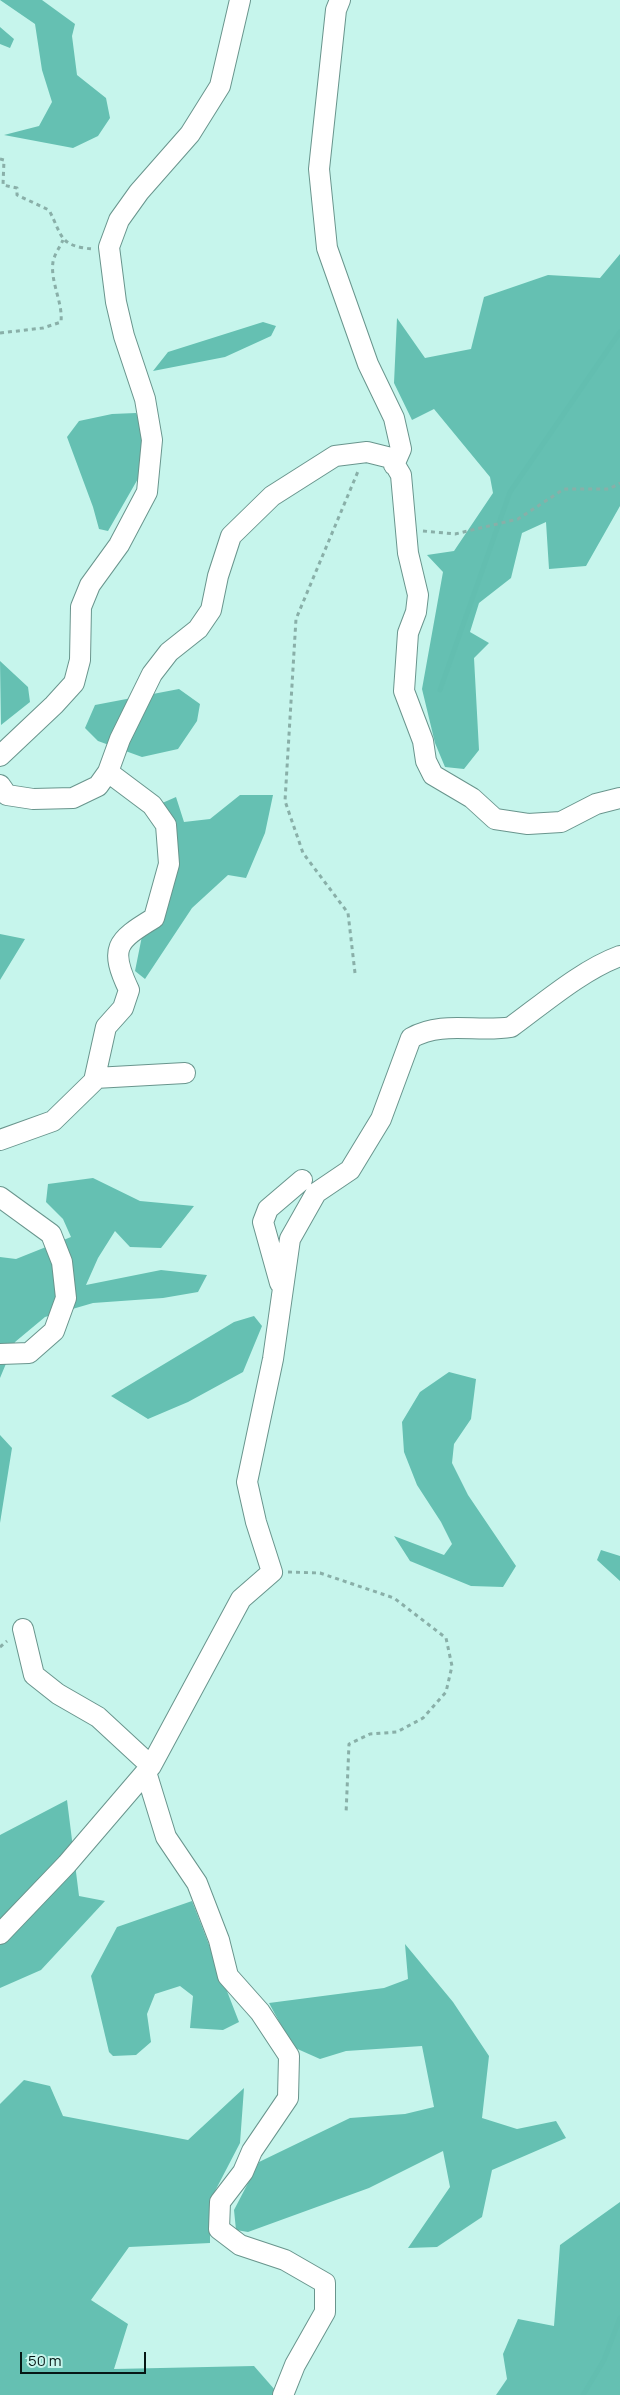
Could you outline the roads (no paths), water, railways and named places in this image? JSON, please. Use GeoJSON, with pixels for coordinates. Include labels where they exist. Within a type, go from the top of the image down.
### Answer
{"type":"FeatureCollection","features":[{"type":"Feature","properties":{"kind":"street"},"geometry":{"type":"LineString","coordinates":[[0,756],[54,705],[74,683],[80,660],[81,607],[90,585],[118,545],[147,492],[152,440],[145,399],[124,336],[116,302],[109,246],[118,220],[139,192],[190,134],[220,86],[240,0]]}},
{"type":"Feature","properties":{"kind":"street"},"geometry":{"type":"LineString","coordinates":[[340,0],[336,10],[319,169],[327,248],[368,364],[394,418],[401,450],[394,465]]}},
{"type":"Feature","properties":{"kind":"street"},"geometry":{"type":"LineString","coordinates":[[0,785],[7,795],[33,799],[73,798],[98,786],[108,772],[120,738],[152,674],[169,652],[198,630],[211,610],[218,576],[231,536],[272,496],[335,456],[367,452],[391,458],[401,475],[408,553],[418,595],[416,612],[408,633],[404,691],[423,741],[426,761],[433,775],[472,798],[495,819],[528,824],[561,822],[596,804],[620,798]]}},
{"type":"Feature","properties":{"kind":"street"},"geometry":{"type":"LineString","coordinates":[[0,1140],[53,1121],[95,1078],[106,1027],[123,1008],[129,990],[118,966],[118,948],[131,932],[154,918],[169,864],[166,825],[152,805],[108,772]]}},
{"type":"Feature","properties":{"kind":"street"},"geometry":{"type":"LineString","coordinates":[[0,1934],[67,1864],[149,1769],[240,1599],[272,1572],[256,1522],[247,1482],[273,1359],[290,1240],[316,1193],[350,1170],[382,1119],[411,1038],[425,1030],[445,1027],[500,1029],[511,1027],[608,960],[620,956]]}},
{"type":"Feature","properties":{"kind":"street"},"geometry":{"type":"LineString","coordinates":[[579,979],[620,965]]}},
{"type":"Feature","properties":{"kind":"street"},"geometry":{"type":"LineString","coordinates":[[95,1078],[185,1073]]}},
{"type":"Feature","properties":{"kind":"street"},"geometry":{"type":"LineString","coordinates":[[283,1292],[263,1222],[268,1209],[302,1180]]}},
{"type":"Feature","properties":{"kind":"street"},"geometry":{"type":"LineString","coordinates":[[0,1197],[51,1234],[62,1262],[66,1298],[54,1332],[29,1353],[0,1354]]}},
{"type":"Feature","properties":{"kind":"street"},"geometry":{"type":"LineString","coordinates":[[23,1629],[34,1675],[58,1694],[98,1717],[149,1769],[166,1838],[197,1883],[219,1940],[228,1976],[260,2012],[289,2056],[288,2098],[252,2151],[243,2172],[220,2202],[219,2229],[240,2245],[285,2260],[325,2283],[325,2312],[295,2365],[283,2395]]}},
{"type":"Feature","properties":{"kind":"waterway"},"geometry":{"type":"LineString","coordinates":[[440,690],[510,492],[620,332]]}},
{"type":"Feature","properties":{"kind":"waterway"},"geometry":{"type":"LineString","coordinates":[[583,2395],[604,2360],[620,2318]]}}]}
